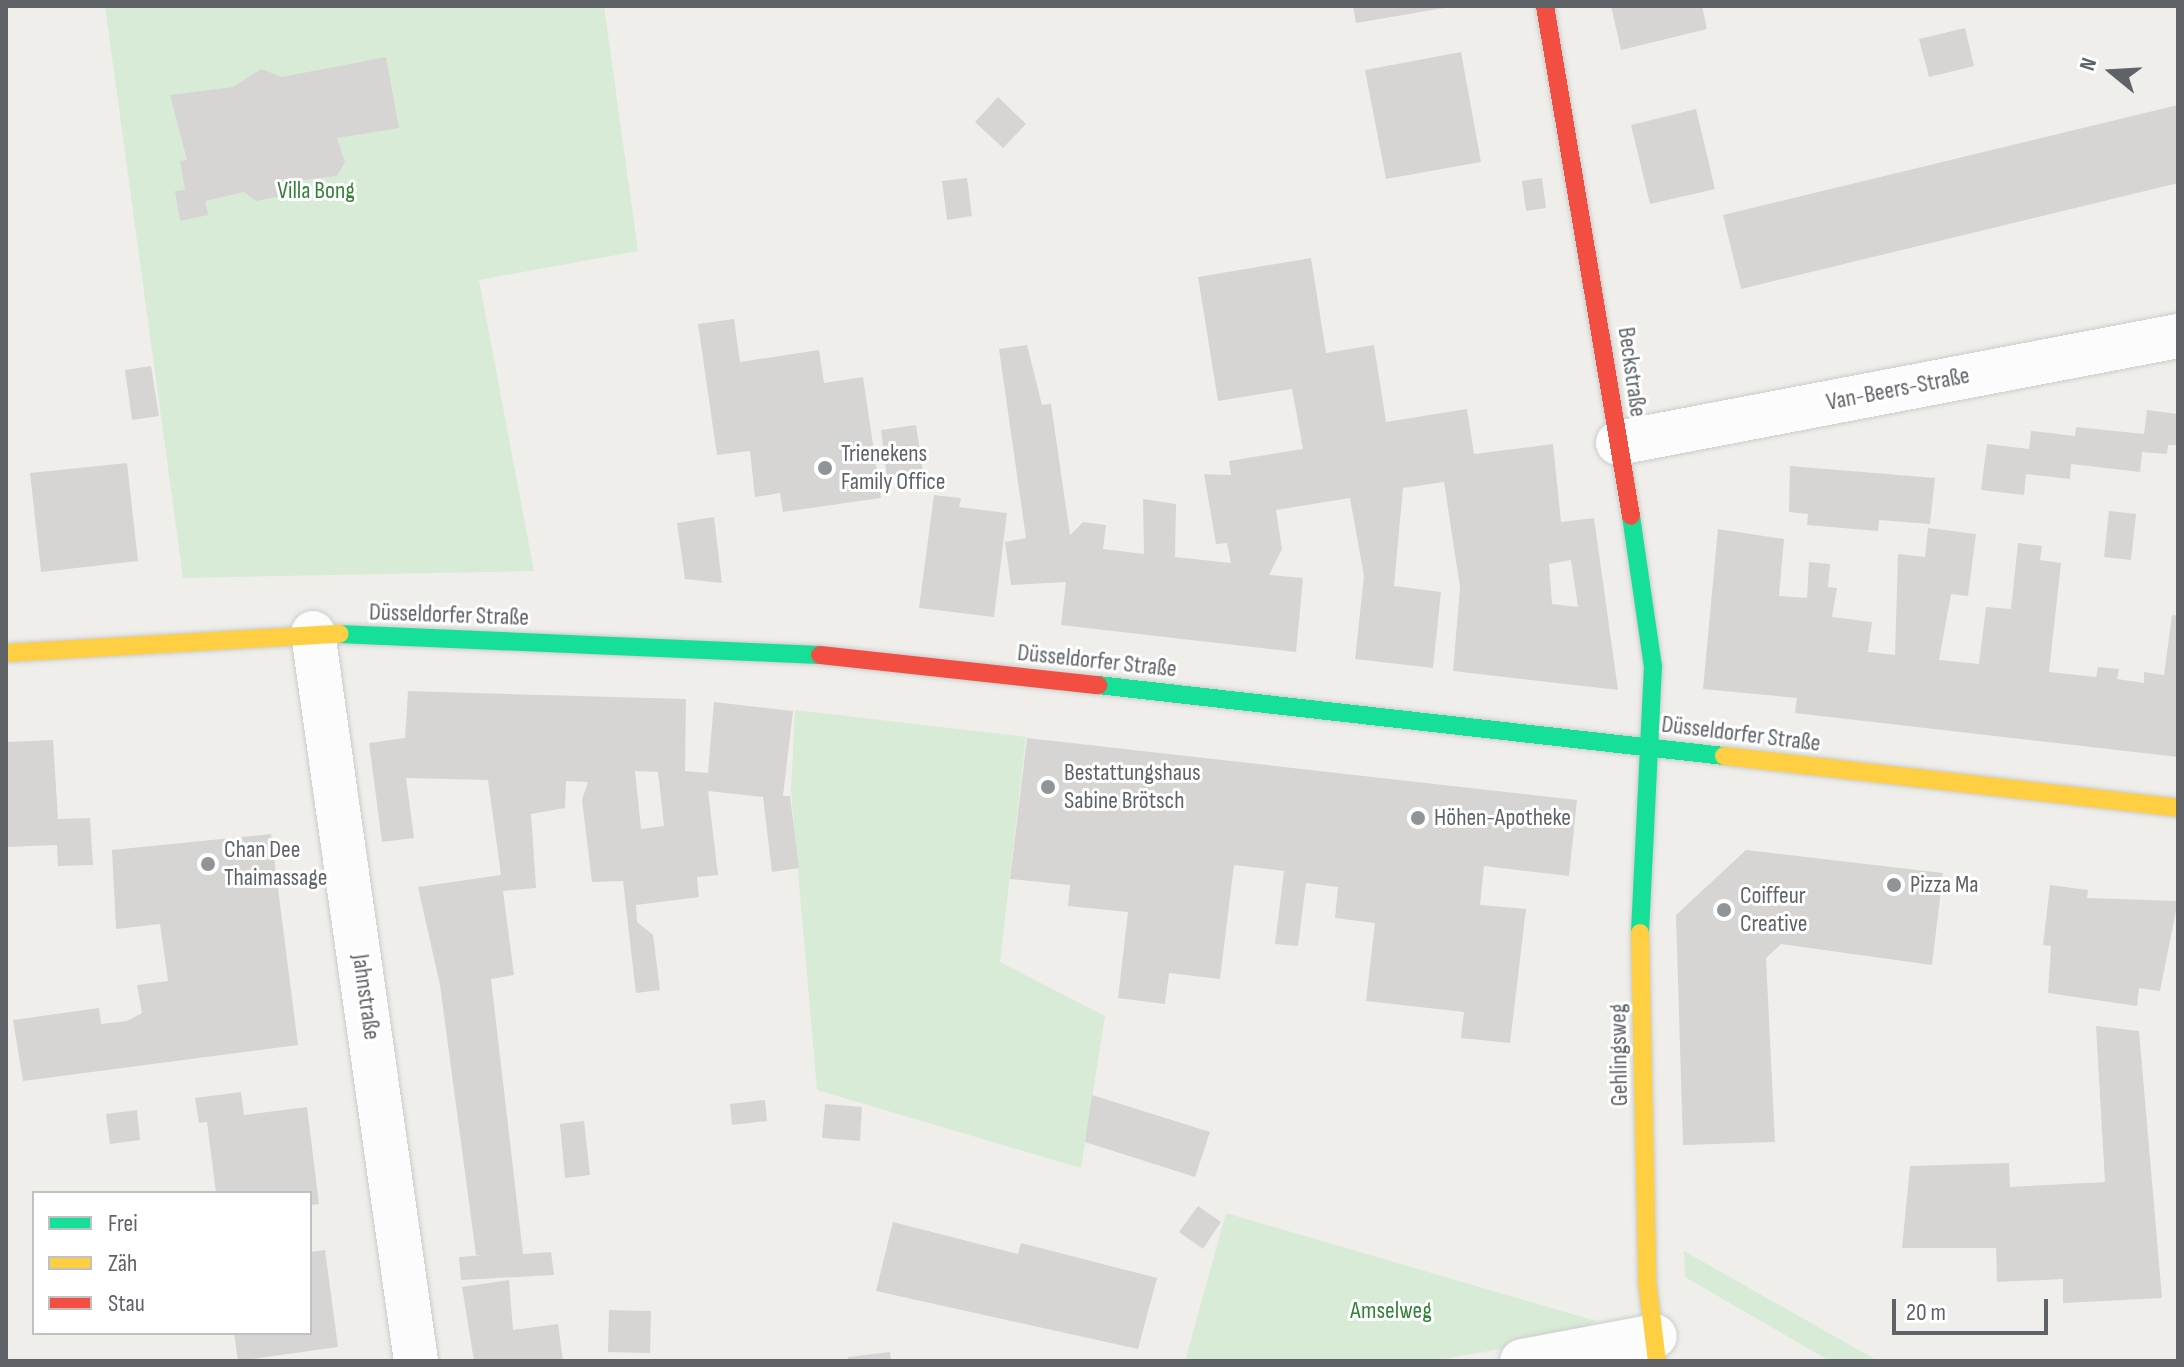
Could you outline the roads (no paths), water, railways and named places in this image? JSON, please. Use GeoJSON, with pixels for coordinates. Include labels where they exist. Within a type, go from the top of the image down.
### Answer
{"type":"FeatureCollection","features":[{"type":"Feature","properties":{"kind":"main road","name":"Beckstraße"},"geometry":{"type":"LineString","coordinates":[[1545,6],[1653,666],[1650,747]]}},
{"type":"Feature","properties":{"kind":"main road","name":"Düsseldorfer Straße"},"geometry":{"type":"LineString","coordinates":[[6,653],[313,633],[841,656],[2178,808]]}},
{"type":"Feature","properties":{"kind":"main road","name":"Gehlingsweg"},"geometry":{"type":"LineString","coordinates":[[1650,747],[1639,885],[1656,1349]]}},
{"type":"Feature","properties":{"kind":"street","name":"Van-Beers-Straße"},"geometry":{"type":"LineString","coordinates":[[1618,443],[2178,336]]}},
{"type":"Feature","properties":{"kind":"street","name":"Jahnstraße"},"geometry":{"type":"LineString","coordinates":[[313,633],[416,1361]]}},
{"type":"Feature","properties":{"kind":"street"},"geometry":{"type":"LineString","coordinates":[[1522,1361],[1656,1349]]}},
{"type":"Feature","properties":{"kind":"place","name":"Trienekens Family Office"},"geometry":{"type":"Point","coordinates":[825,468]}},
{"type":"Feature","properties":{"kind":"place","name":"Bestattungshaus Sabine Brötsch"},"geometry":{"type":"Point","coordinates":[1048,787]}},
{"type":"Feature","properties":{"kind":"place","name":"Höhen-Apotheke"},"geometry":{"type":"Point","coordinates":[1418,818]}},
{"type":"Feature","properties":{"kind":"place","name":"Chan Dee Thaimassage"},"geometry":{"type":"Point","coordinates":[208,864]}},
{"type":"Feature","properties":{"kind":"place","name":"Pizza Ma"},"geometry":{"type":"Point","coordinates":[1894,885]}},
{"type":"Feature","properties":{"kind":"place","name":"Coiffeur Creative"},"geometry":{"type":"Point","coordinates":[1724,910]}},
{"type":"Feature","properties":{"kind":"park label","name":"Villa Bong"},"geometry":{"type":"Point","coordinates":[316,191]}},
{"type":"Feature","properties":{"kind":"park label","name":"Amselweg"},"geometry":{"type":"Point","coordinates":[1391,1311]}}]}
